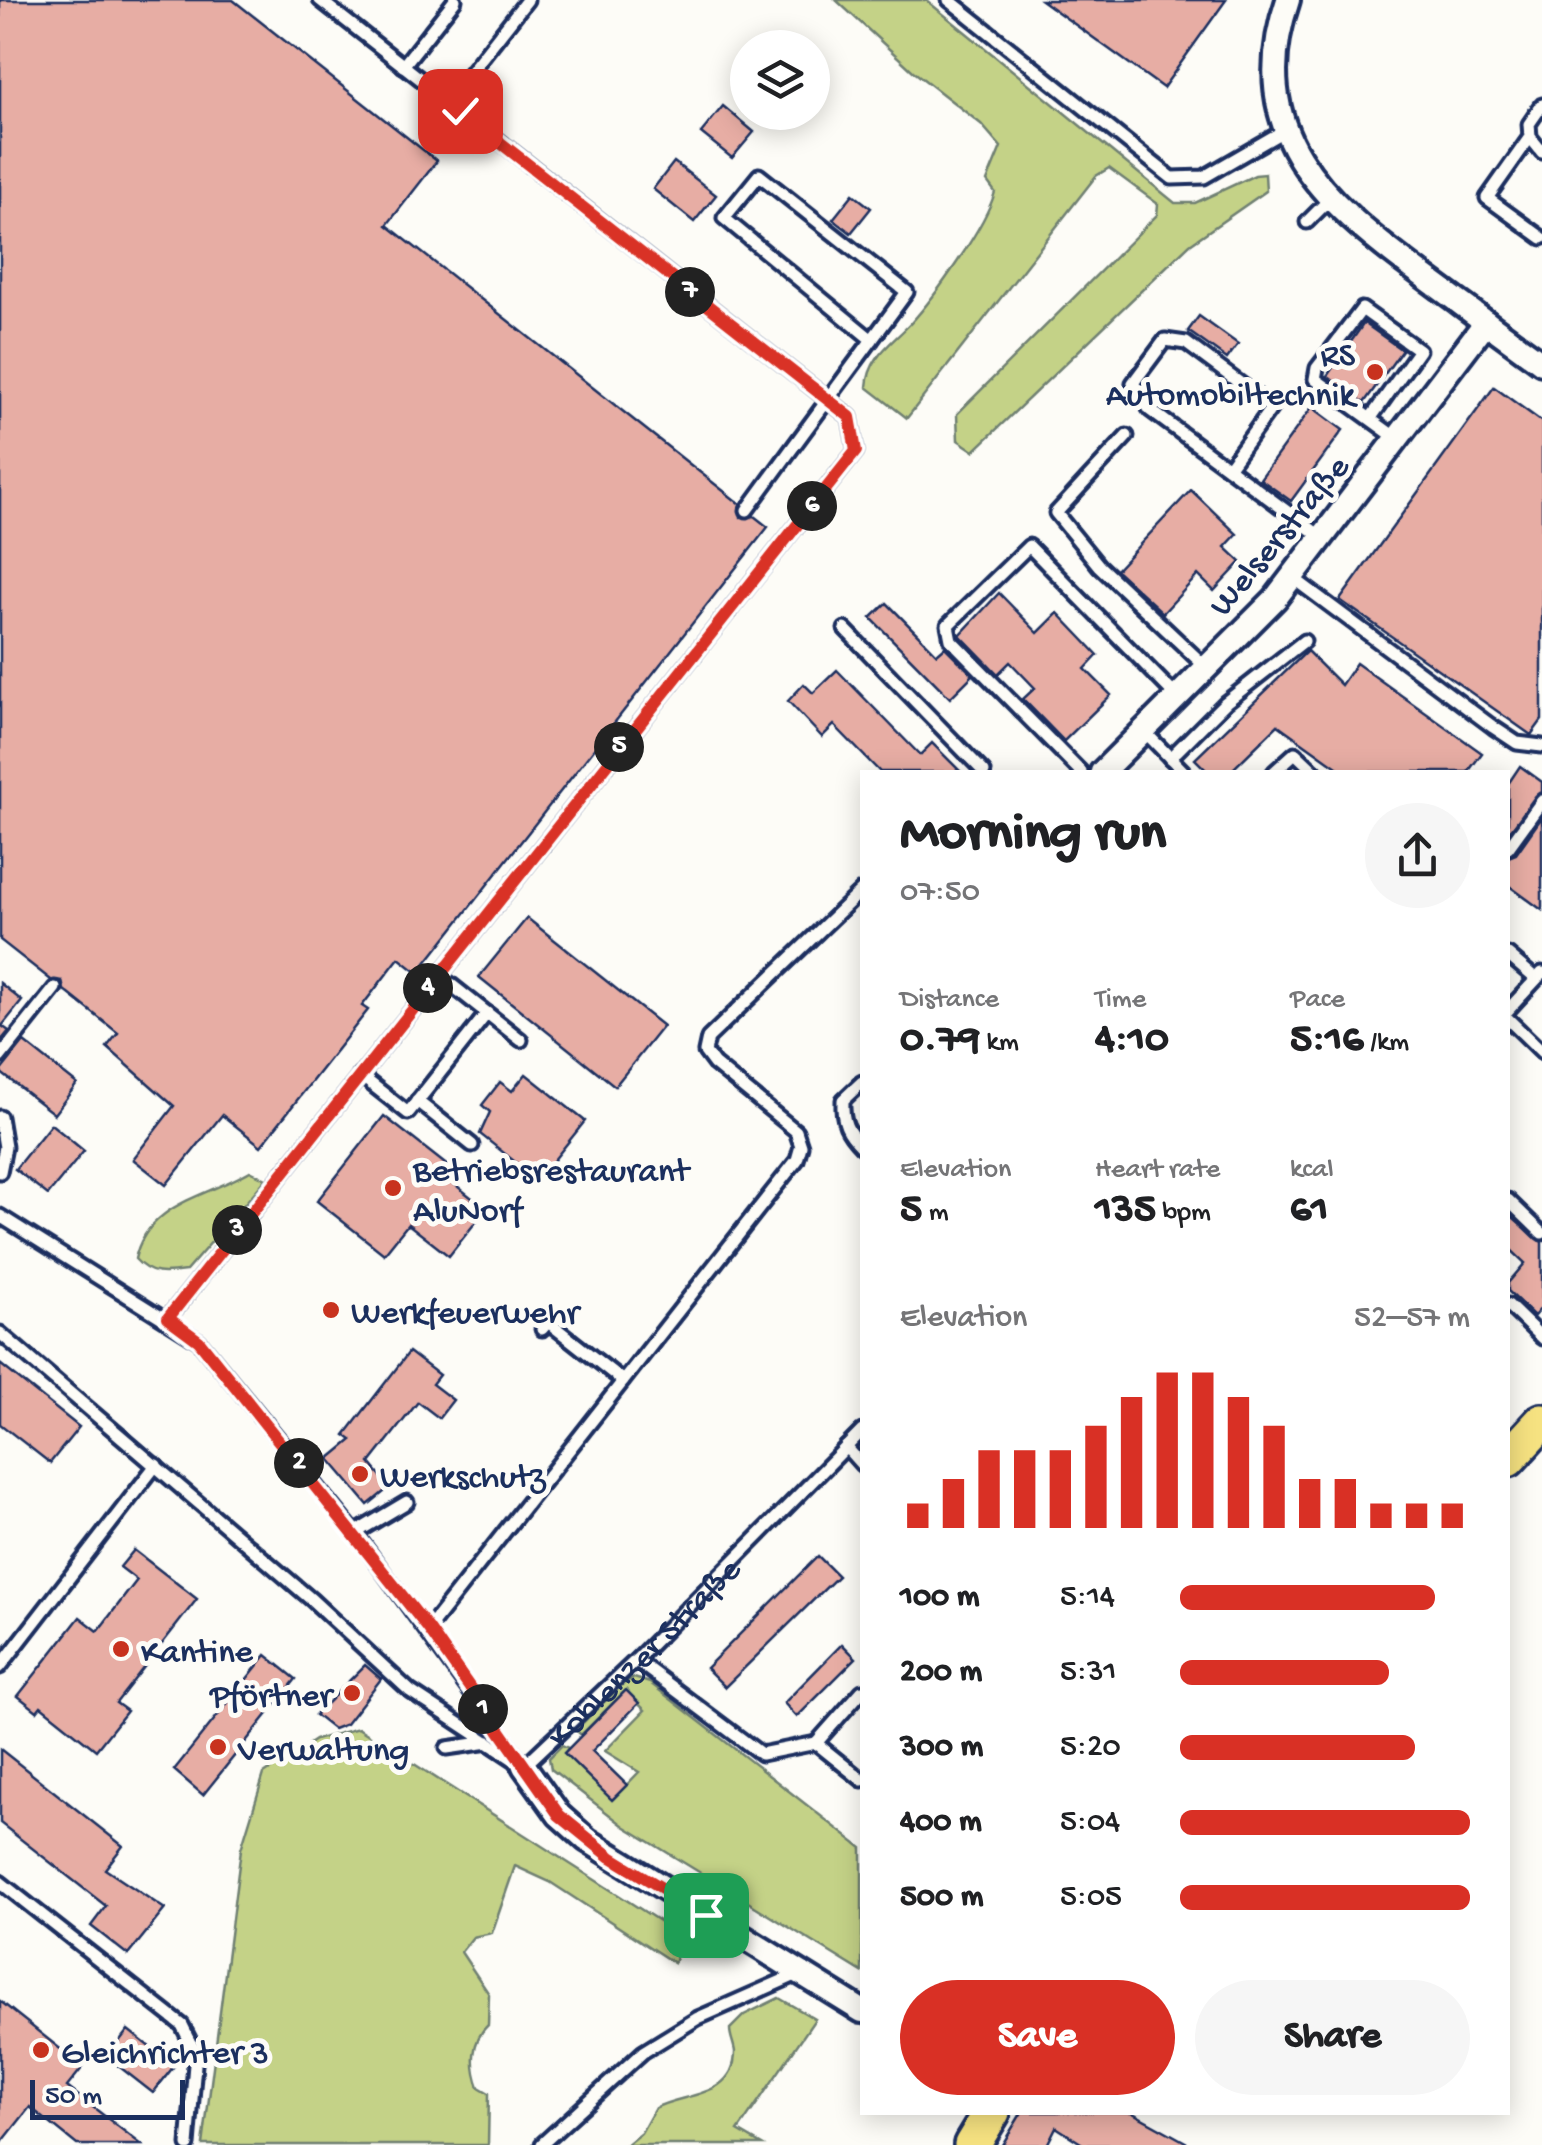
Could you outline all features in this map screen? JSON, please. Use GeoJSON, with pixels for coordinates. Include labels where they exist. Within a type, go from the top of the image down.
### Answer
{"type":"FeatureCollection","features":[{"type":"Feature","properties":{"kind":"main road"},"geometry":{"type":"LineString","coordinates":[[1510,1457],[1542,1422]]}},
{"type":"Feature","properties":{"kind":"main road"},"geometry":{"type":"LineString","coordinates":[[972,2145],[990,2115]]}},
{"type":"Feature","properties":{"kind":"street"},"geometry":{"type":"LineString","coordinates":[[1288,0],[1276,62],[1278,104],[1285,130],[1302,164],[1328,201],[1356,227],[1542,363]]}},
{"type":"Feature","properties":{"kind":"street","name":"Welserstraße"},"geometry":{"type":"LineString","coordinates":[[1104,770],[1292,578],[1486,322]]}},
{"type":"Feature","properties":{"kind":"street","name":"Koblenzer Straße"},"geometry":{"type":"LineString","coordinates":[[524,1766],[559,1815],[587,1840],[860,2010]]}},
{"type":"Feature","properties":{"kind":"lane"},"geometry":{"type":"LineString","coordinates":[[168,1318],[856,451],[850,417],[320,0]]}},
{"type":"Feature","properties":{"kind":"lane"},"geometry":{"type":"LineString","coordinates":[[403,66],[455,0]]}},
{"type":"Feature","properties":{"kind":"lane"},"geometry":{"type":"LineString","coordinates":[[448,101],[526,0]]}},
{"type":"Feature","properties":{"kind":"lane"},"geometry":{"type":"LineString","coordinates":[[950,0],[1172,178],[1204,177],[1285,130]]}},
{"type":"Feature","properties":{"kind":"lane"},"geometry":{"type":"LineString","coordinates":[[1542,106],[1529,124],[1530,137],[1542,152]]}},
{"type":"Feature","properties":{"kind":"lane"},"geometry":{"type":"LineString","coordinates":[[1530,137],[1487,198],[1542,238]]}},
{"type":"Feature","properties":{"kind":"lane"},"geometry":{"type":"LineString","coordinates":[[747,510],[828,400],[872,340],[907,292],[760,175],[724,218],[872,340]]}},
{"type":"Feature","properties":{"kind":"lane"},"geometry":{"type":"LineString","coordinates":[[1307,222],[1328,201]]}},
{"type":"Feature","properties":{"kind":"lane"},"geometry":{"type":"LineString","coordinates":[[1370,419],[1419,350],[1362,310],[1316,368],[1315,380],[1399,440]]}},
{"type":"Feature","properties":{"kind":"lane"},"geometry":{"type":"LineString","coordinates":[[1228,468],[1272,407],[1186,343],[1165,340],[1134,384],[1140,398],[1228,468],[1324,539]]}},
{"type":"Feature","properties":{"kind":"lane"},"geometry":{"type":"LineString","coordinates":[[1127,436],[1056,513],[1099,566],[1207,668]]}},
{"type":"Feature","properties":{"kind":"lane"},"geometry":{"type":"LineString","coordinates":[[1080,770],[951,640],[948,624],[1029,546],[1178,698]]}},
{"type":"Feature","properties":{"kind":"lane"},"geometry":{"type":"LineString","coordinates":[[1292,578],[1494,727],[1517,742],[1542,746]]}},
{"type":"Feature","properties":{"kind":"lane"},"geometry":{"type":"LineString","coordinates":[[845,629],[982,770]]}},
{"type":"Feature","properties":{"kind":"lane"},"geometry":{"type":"LineString","coordinates":[[1170,758],[1226,702],[1304,641]]}},
{"type":"Feature","properties":{"kind":"lane"},"geometry":{"type":"LineString","coordinates":[[1144,730],[1182,770]]}},
{"type":"Feature","properties":{"kind":"lane"},"geometry":{"type":"LineString","coordinates":[[1276,770],[1295,753],[1313,770]]}},
{"type":"Feature","properties":{"kind":"lane"},"geometry":{"type":"LineString","coordinates":[[1510,845],[1542,800]]}},
{"type":"Feature","properties":{"kind":"lane"},"geometry":{"type":"LineString","coordinates":[[428,1628],[623,1381],[649,1339],[776,1178],[798,1160],[801,1146],[796,1131],[714,1064],[706,1052],[708,1038],[736,1005],[855,892]]}},
{"type":"Feature","properties":{"kind":"lane"},"geometry":{"type":"LineString","coordinates":[[1510,955],[1539,976],[1510,1008]]}},
{"type":"Feature","properties":{"kind":"lane"},"geometry":{"type":"LineString","coordinates":[[439,974],[521,1040]]}},
{"type":"Feature","properties":{"kind":"lane"},"geometry":{"type":"LineString","coordinates":[[0,1057],[55,988]]}},
{"type":"Feature","properties":{"kind":"lane"},"geometry":{"type":"LineString","coordinates":[[360,1075],[408,1113],[486,1013]]}},
{"type":"Feature","properties":{"kind":"lane"},"geometry":{"type":"LineString","coordinates":[[1510,1020],[1542,1052]]}},
{"type":"Feature","properties":{"kind":"lane"},"geometry":{"type":"LineString","coordinates":[[860,1084],[843,1100],[842,1113],[848,1133],[860,1146]]}},
{"type":"Feature","properties":{"kind":"lane"},"geometry":{"type":"LineString","coordinates":[[417,1101],[472,1144]]}},
{"type":"Feature","properties":{"kind":"lane"},"geometry":{"type":"LineString","coordinates":[[0,1116],[5,1147],[0,1172]]}},
{"type":"Feature","properties":{"kind":"lane"},"geometry":{"type":"LineString","coordinates":[[1510,1202],[1542,1233]]}},
{"type":"Feature","properties":{"kind":"lane"},"geometry":{"type":"LineString","coordinates":[[0,1216],[199,1341],[428,1628],[524,1766]]}},
{"type":"Feature","properties":{"kind":"lane"},"geometry":{"type":"LineString","coordinates":[[1510,1307],[1542,1338]]}},
{"type":"Feature","properties":{"kind":"lane"},"geometry":{"type":"LineString","coordinates":[[542,1330],[548,1322],[623,1381]]}},
{"type":"Feature","properties":{"kind":"lane"},"geometry":{"type":"LineString","coordinates":[[0,1333],[156,1465],[410,1691],[524,1766]]}},
{"type":"Feature","properties":{"kind":"lane","name":"Koblenzer Straße"},"geometry":{"type":"LineString","coordinates":[[524,1766],[636,1660],[860,1432]]}},
{"type":"Feature","properties":{"kind":"lane"},"geometry":{"type":"LineString","coordinates":[[846,1447],[860,1463]]}},
{"type":"Feature","properties":{"kind":"lane"},"geometry":{"type":"LineString","coordinates":[[0,1668],[156,1465]]}},
{"type":"Feature","properties":{"kind":"lane"},"geometry":{"type":"LineString","coordinates":[[355,1533],[406,1502]]}},
{"type":"Feature","properties":{"kind":"lane"},"geometry":{"type":"LineString","coordinates":[[636,1660],[761,1754],[816,1742],[860,1694]]}},
{"type":"Feature","properties":{"kind":"lane"},"geometry":{"type":"LineString","coordinates":[[396,1700],[410,1691]]}},
{"type":"Feature","properties":{"kind":"lane"},"geometry":{"type":"LineString","coordinates":[[447,1748],[488,1742]]}},
{"type":"Feature","properties":{"kind":"lane"},"geometry":{"type":"LineString","coordinates":[[816,1742],[860,1778]]}},
{"type":"Feature","properties":{"kind":"lane"},"geometry":{"type":"LineString","coordinates":[[0,1882],[182,2025],[196,2054],[188,2145]]}},
{"type":"Feature","properties":{"kind":"lane"},"geometry":{"type":"LineString","coordinates":[[542,2144],[644,2052],[698,2018],[800,1972]]}},
{"type":"Feature","properties":{"kind":"green space"},"geometry":{"type":"Polygon","coordinates":[[[836,0],[926,0],[1175,203],[1195,203],[1265,174],[1266,191],[1190,244],[974,451],[958,440],[957,414],[1157,215],[1158,204],[1109,168],[1096,176],[907,418],[867,387],[872,367],[933,297],[971,241],[995,192],[987,181],[1001,147],[981,124],[913,71],[836,0]]]}},
{"type":"Feature","properties":{"kind":"green space"},"geometry":{"type":"Polygon","coordinates":[[[250,1171],[266,1179],[186,1271],[158,1272],[135,1259],[142,1240],[165,1213],[250,1171]]]}},
{"type":"Feature","properties":{"kind":"green space"},"geometry":{"type":"Polygon","coordinates":[[[634,1678],[650,1683],[860,1846],[860,1971],[624,1826],[551,1769],[549,1758],[562,1745],[568,1748],[565,1753],[613,1799],[639,1772],[605,1751],[645,1710],[625,1691],[581,1735],[576,1730],[621,1684],[634,1678]]]}},
{"type":"Feature","properties":{"kind":"green space"},"geometry":{"type":"Polygon","coordinates":[[[358,1728],[684,1937],[674,1963],[550,1882],[515,1866],[492,1933],[473,1937],[461,1952],[489,1994],[488,2025],[478,2038],[474,2062],[479,2087],[489,2093],[488,2145],[203,2145],[241,1849],[264,1774],[315,1740],[358,1728]]]}},
{"type":"Feature","properties":{"kind":"green space"},"geometry":{"type":"Polygon","coordinates":[[[779,1998],[815,2019],[738,2131],[762,2145],[626,2145],[641,2133],[655,2108],[706,2092],[726,2078],[733,2067],[735,2052],[730,2029],[744,2015],[779,1998]]]}},
{"type":"Feature","properties":{"kind":"building"},"geometry":{"type":"Polygon","coordinates":[[[0,0],[233,0],[437,161],[387,225],[740,504],[741,517],[754,516],[768,527],[418,973],[399,958],[362,1006],[368,1010],[261,1146],[222,1115],[166,1185],[133,1159],[174,1106],[107,1047],[118,1033],[64,990],[62,981],[51,980],[0,940],[0,0]]]}},
{"type":"Feature","properties":{"kind":"building"},"geometry":{"type":"Polygon","coordinates":[[[1041,0],[1226,0],[1163,88],[1041,0]]]}},
{"type":"Feature","properties":{"kind":"building"},"geometry":{"type":"Polygon","coordinates":[[[723,106],[730,112],[730,130],[754,132],[732,158],[701,133],[723,106]]]}},
{"type":"Feature","properties":{"kind":"building"},"geometry":{"type":"Polygon","coordinates":[[[674,162],[716,195],[694,222],[653,189],[674,162]]]}},
{"type":"Feature","properties":{"kind":"building"},"geometry":{"type":"Polygon","coordinates":[[[853,194],[871,208],[851,233],[833,219],[853,194]]]}},
{"type":"Feature","properties":{"kind":"building"},"geometry":{"type":"Polygon","coordinates":[[[1199,316],[1238,344],[1227,359],[1188,331],[1199,316]]]}},
{"type":"Feature","properties":{"kind":"building"},"geometry":{"type":"Polygon","coordinates":[[[1364,323],[1402,350],[1364,403],[1327,376],[1364,323]]]}},
{"type":"Feature","properties":{"kind":"building"},"geometry":{"type":"Polygon","coordinates":[[[1494,387],[1542,422],[1542,720],[1531,735],[1340,600],[1494,387]]]}},
{"type":"Feature","properties":{"kind":"building"},"geometry":{"type":"Polygon","coordinates":[[[1312,407],[1343,430],[1291,501],[1260,479],[1312,407]]]}},
{"type":"Feature","properties":{"kind":"building"},"geometry":{"type":"Polygon","coordinates":[[[1191,490],[1237,534],[1225,547],[1241,562],[1214,591],[1198,575],[1163,613],[1116,570],[1191,490]]]}},
{"type":"Feature","properties":{"kind":"building"},"geometry":{"type":"Polygon","coordinates":[[[999,593],[1038,633],[1058,613],[1098,655],[1085,669],[1111,695],[1064,741],[1023,699],[1035,688],[1010,662],[998,674],[960,635],[999,593]]]}},
{"type":"Feature","properties":{"kind":"building"},"geometry":{"type":"Polygon","coordinates":[[[887,603],[937,654],[945,647],[973,675],[950,698],[871,618],[887,603]]]}},
{"type":"Feature","properties":{"kind":"building"},"geometry":{"type":"Polygon","coordinates":[[[1307,651],[1341,685],[1356,663],[1482,753],[1469,770],[1341,770],[1278,725],[1232,770],[1206,770],[1195,759],[1307,651]]]}},
{"type":"Feature","properties":{"kind":"building"},"geometry":{"type":"Polygon","coordinates":[[[837,670],[920,755],[932,743],[959,770],[878,770],[834,725],[822,737],[788,701],[804,684],[813,693],[837,670]]]}},
{"type":"Feature","properties":{"kind":"building"},"geometry":{"type":"Polygon","coordinates":[[[1520,766],[1542,782],[1542,792],[1510,831],[1510,781],[1520,766]]]}},
{"type":"Feature","properties":{"kind":"building"},"geometry":{"type":"Polygon","coordinates":[[[1542,817],[1542,910],[1510,886],[1510,856],[1516,854],[1542,817]]]}},
{"type":"Feature","properties":{"kind":"building"},"geometry":{"type":"Polygon","coordinates":[[[527,918],[663,1026],[615,1086],[479,977],[527,918]]]}},
{"type":"Feature","properties":{"kind":"building"},"geometry":{"type":"Polygon","coordinates":[[[0,983],[22,1001],[2,1026],[9,1031],[0,1042],[0,983]]]}},
{"type":"Feature","properties":{"kind":"building"},"geometry":{"type":"Polygon","coordinates":[[[24,1042],[77,1084],[54,1114],[0,1072],[24,1042]]]}},
{"type":"Feature","properties":{"kind":"building"},"geometry":{"type":"Polygon","coordinates":[[[526,1074],[585,1121],[538,1180],[480,1134],[490,1112],[482,1105],[500,1082],[512,1091],[526,1074]]]}},
{"type":"Feature","properties":{"kind":"building","name":"Betriebsrestaurant AluNorf"},"geometry":{"type":"Polygon","coordinates":[[[384,1116],[449,1167],[443,1175],[486,1209],[449,1256],[408,1224],[384,1254],[317,1201],[384,1116]]]}},
{"type":"Feature","properties":{"kind":"building"},"geometry":{"type":"Polygon","coordinates":[[[51,1124],[84,1151],[48,1195],[15,1169],[51,1124]]]}},
{"type":"Feature","properties":{"kind":"building"},"geometry":{"type":"Polygon","coordinates":[[[1510,1215],[1542,1242],[1542,1307],[1534,1316],[1510,1293],[1510,1281],[1525,1263],[1510,1249],[1510,1215]]]}},
{"type":"Feature","properties":{"kind":"building"},"geometry":{"type":"Polygon","coordinates":[[[409,1352],[439,1375],[432,1384],[453,1400],[439,1418],[418,1402],[370,1463],[390,1487],[368,1505],[329,1459],[352,1440],[345,1435],[409,1352]]]}},
{"type":"Feature","properties":{"kind":"building"},"geometry":{"type":"Polygon","coordinates":[[[0,1364],[79,1427],[50,1463],[0,1424],[0,1364]]]}},
{"type":"Feature","properties":{"kind":"building","name":"Kantine"},"geometry":{"type":"Polygon","coordinates":[[[134,1550],[197,1599],[116,1703],[127,1711],[96,1750],[41,1706],[37,1711],[18,1696],[80,1617],[98,1631],[137,1580],[120,1567],[134,1550]]]}},
{"type":"Feature","properties":{"kind":"building"},"geometry":{"type":"Polygon","coordinates":[[[818,1556],[838,1576],[725,1687],[706,1668],[818,1556]]]}},
{"type":"Feature","properties":{"kind":"building"},"geometry":{"type":"Polygon","coordinates":[[[842,1644],[856,1658],[797,1717],[784,1703],[842,1644]]]}},
{"type":"Feature","properties":{"kind":"building","name":"Verwaltung"},"geometry":{"type":"Polygon","coordinates":[[[266,1655],[296,1679],[203,1795],[174,1770],[266,1655]]]}},
{"type":"Feature","properties":{"kind":"building","name":"Pförtner"},"geometry":{"type":"Polygon","coordinates":[[[365,1665],[381,1679],[346,1724],[333,1729],[315,1715],[365,1665]]]}},
{"type":"Feature","properties":{"kind":"building"},"geometry":{"type":"Polygon","coordinates":[[[626,1690],[639,1703],[592,1751],[627,1785],[612,1800],[564,1753],[626,1690]]]}},
{"type":"Feature","properties":{"kind":"building"},"geometry":{"type":"Polygon","coordinates":[[[0,1749],[123,1846],[105,1869],[165,1909],[128,1955],[91,1926],[106,1906],[0,1823],[0,1749]]]}},
{"type":"Feature","properties":{"kind":"building"},"geometry":{"type":"Polygon","coordinates":[[[0,2001],[83,2067],[67,2087],[142,2145],[77,2145],[30,2107],[0,2145],[0,2001]]]}},
{"type":"Feature","properties":{"kind":"building"},"geometry":{"type":"Polygon","coordinates":[[[128,2030],[174,2066],[153,2093],[107,2057],[128,2030]]]}},
{"type":"Feature","properties":{"kind":"building"},"geometry":{"type":"Polygon","coordinates":[[[1020,2115],[1136,2115],[1191,2145],[1084,2145],[1056,2127],[1047,2145],[1002,2145],[1020,2115]]]}},
{"type":"Feature","properties":{"kind":"place","name":"RS Automobiltechnik"},"geometry":{"type":"Point","coordinates":[1375,372]}},
{"type":"Feature","properties":{"kind":"place","name":"Betriebsrestaurant AluNorf"},"geometry":{"type":"Point","coordinates":[393,1188]}},
{"type":"Feature","properties":{"kind":"place","name":"Werkfeuerwehr"},"geometry":{"type":"Point","coordinates":[331,1310]}},
{"type":"Feature","properties":{"kind":"place","name":"Werkschutz"},"geometry":{"type":"Point","coordinates":[360,1474]}},
{"type":"Feature","properties":{"kind":"place","name":"Kantine"},"geometry":{"type":"Point","coordinates":[121,1649]}},
{"type":"Feature","properties":{"kind":"place","name":"Pförtner"},"geometry":{"type":"Point","coordinates":[352,1693]}},
{"type":"Feature","properties":{"kind":"place","name":"Verwaltung"},"geometry":{"type":"Point","coordinates":[218,1747]}},
{"type":"Feature","properties":{"kind":"place","name":"Gleichrichter 3"},"geometry":{"type":"Point","coordinates":[41,2050]}},
{"type":"Feature","properties":{"kind":"route"},"geometry":{"type":"LineString","coordinates":[[460,111],[850,417],[856,451],[168,1318],[199,1341],[355,1533],[428,1628],[448,1663],[559,1815],[611,1857],[706,1915]]}}]}
